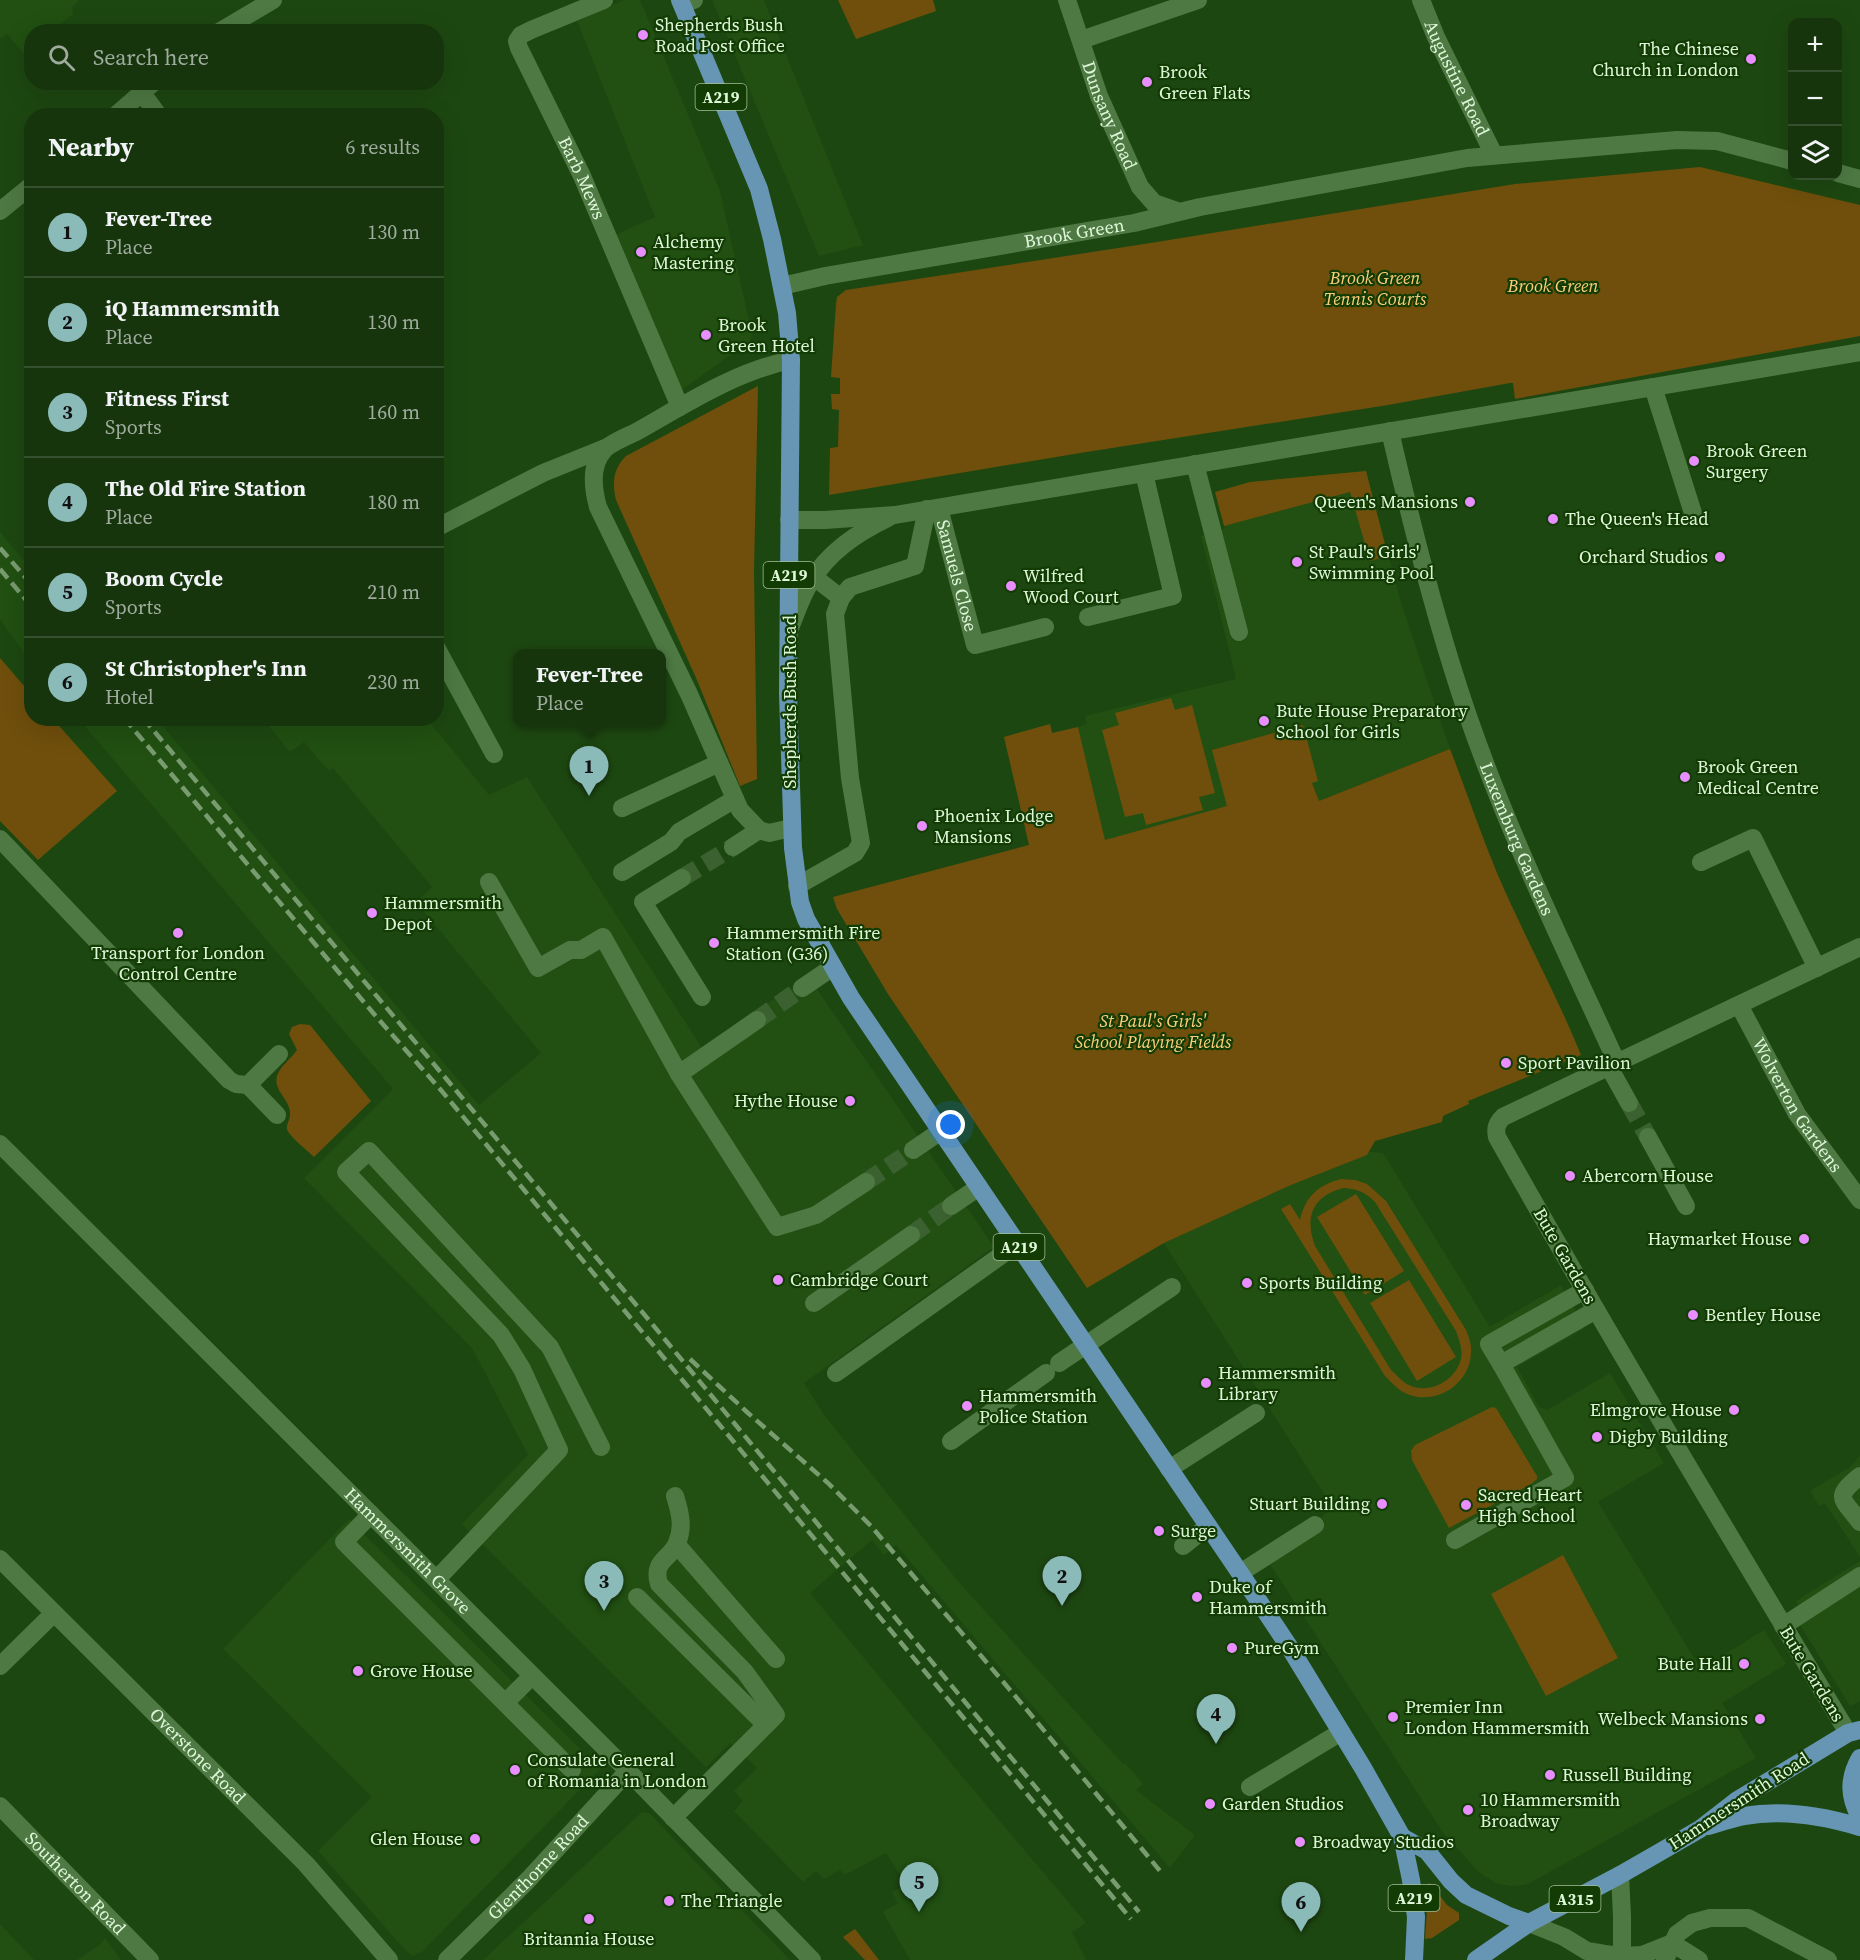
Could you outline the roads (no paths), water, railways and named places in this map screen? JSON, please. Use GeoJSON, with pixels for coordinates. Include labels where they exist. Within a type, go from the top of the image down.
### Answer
{"type":"FeatureCollection","features":[{"type":"Feature","properties":{"kind":"main road","name":"Shepherds Bush Road"},"geometry":{"type":"LineString","coordinates":[[686,1],[759,189],[772,239],[789,327],[791,360],[788,693],[791,828],[800,902],[851,998],[1240,1573],[1290,1648],[1341,1732]]}},
{"type":"Feature","properties":{"kind":"main road","name":"Hammersmith Road"},"geometry":{"type":"LineString","coordinates":[[1620,1875],[1700,1828],[1736,1801],[1854,1731]]}},
{"type":"Feature","properties":{"kind":"main road","name":"A219"},"geometry":{"type":"LineString","coordinates":[[1341,1732],[1402,1837],[1412,1880],[1416,1917],[1414,1960]]}},
{"type":"Feature","properties":{"kind":"main road"},"geometry":{"type":"LineString","coordinates":[[1860,1758],[1852,1774],[1850,1786],[1854,1806],[1860,1817]]}},
{"type":"Feature","properties":{"kind":"main road","name":"A315"},"geometry":{"type":"LineString","coordinates":[[1700,1828],[1743,1816],[1770,1813],[1820,1816],[1860,1827]]}},
{"type":"Feature","properties":{"kind":"main road","name":"A219"},"geometry":{"type":"LineString","coordinates":[[1402,1837],[1427,1851],[1451,1881],[1466,1895],[1529,1923]]}},
{"type":"Feature","properties":{"kind":"main road","name":"A315"},"geometry":{"type":"LineString","coordinates":[[1476,1960],[1529,1923],[1620,1875]]}},
{"type":"Feature","properties":{"kind":"street"},"geometry":{"type":"LineString","coordinates":[[232,24],[273,0]]}},
{"type":"Feature","properties":{"kind":"street","name":"Barb Mews"},"geometry":{"type":"LineString","coordinates":[[604,0],[531,30],[521,35],[517,41],[582,176],[680,407]]}},
{"type":"Feature","properties":{"kind":"street","name":"Dunsany Road"},"geometry":{"type":"LineString","coordinates":[[1067,0],[1100,96],[1140,187],[1154,202],[1177,211]]}},
{"type":"Feature","properties":{"kind":"street"},"geometry":{"type":"LineString","coordinates":[[1081,40],[1198,0]]}},
{"type":"Feature","properties":{"kind":"street","name":"Augustine Road"},"geometry":{"type":"LineString","coordinates":[[1420,0],[1494,155]]}},
{"type":"Feature","properties":{"kind":"street"},"geometry":{"type":"LineString","coordinates":[[124,108],[146,90]]}},
{"type":"Feature","properties":{"kind":"street"},"geometry":{"type":"LineString","coordinates":[[149,90],[156,108]]}},
{"type":"Feature","properties":{"kind":"street","name":"Brook Green"},"geometry":{"type":"LineString","coordinates":[[782,286],[825,276],[1134,223],[1177,211],[1467,158],[1677,140],[1717,141],[1788,160]]}},
{"type":"Feature","properties":{"kind":"street"},"geometry":{"type":"LineString","coordinates":[[1842,173],[1859,174]]}},
{"type":"Feature","properties":{"kind":"street"},"geometry":{"type":"LineString","coordinates":[[0,212],[24,192]]}},
{"type":"Feature","properties":{"kind":"street"},"geometry":{"type":"LineString","coordinates":[[789,520],[895,515],[1860,352]]}},
{"type":"Feature","properties":{"kind":"street"},"geometry":{"type":"LineString","coordinates":[[444,524],[543,473],[605,448],[680,407],[759,368],[791,360]]}},
{"type":"Feature","properties":{"kind":"street"},"geometry":{"type":"LineString","coordinates":[[1653,387],[1693,513]]}},
{"type":"Feature","properties":{"kind":"street","name":"Luxemburg Gardens"},"geometry":{"type":"LineString","coordinates":[[1390,431],[1410,516],[1440,625],[1475,736],[1510,826],[1629,1103]]}},
{"type":"Feature","properties":{"kind":"street"},"geometry":{"type":"LineString","coordinates":[[605,448],[597,461],[594,476],[594,492],[598,507],[689,694],[740,810],[759,830],[769,833],[791,828]]}},
{"type":"Feature","properties":{"kind":"street"},"geometry":{"type":"LineString","coordinates":[[1195,464],[1239,632]]}},
{"type":"Feature","properties":{"kind":"street"},"geometry":{"type":"LineString","coordinates":[[1088,617],[1173,596],[1144,473]]}},
{"type":"Feature","properties":{"kind":"street"},"geometry":{"type":"LineString","coordinates":[[797,886],[855,853],[861,843],[850,778],[835,614],[841,598],[850,587],[915,566],[933,508]]}},
{"type":"Feature","properties":{"kind":"street","name":"Samuels Close"},"geometry":{"type":"LineString","coordinates":[[933,508],[975,645],[1045,627]]}},
{"type":"Feature","properties":{"kind":"street"},"geometry":{"type":"LineString","coordinates":[[789,630],[814,577],[832,554],[860,532],[895,515]]}},
{"type":"Feature","properties":{"kind":"street"},"geometry":{"type":"LineString","coordinates":[[814,577],[841,598]]}},
{"type":"Feature","properties":{"kind":"street"},"geometry":{"type":"LineString","coordinates":[[444,662],[494,754]]}},
{"type":"Feature","properties":{"kind":"street"},"geometry":{"type":"LineString","coordinates":[[622,808],[718,763]]}},
{"type":"Feature","properties":{"kind":"street"},"geometry":{"type":"LineString","coordinates":[[622,872],[671,842],[679,832],[735,799]]}},
{"type":"Feature","properties":{"kind":"street"},"geometry":{"type":"LineString","coordinates":[[733,847],[759,830]]}},
{"type":"Feature","properties":{"kind":"street"},"geometry":{"type":"LineString","coordinates":[[1701,862],[1754,838],[1816,968]]}},
{"type":"Feature","properties":{"kind":"street"},"geometry":{"type":"LineString","coordinates":[[0,839],[223,1075],[236,1084],[248,1084],[279,1054]]}},
{"type":"Feature","properties":{"kind":"street"},"geometry":{"type":"LineString","coordinates":[[682,878],[643,902],[702,997]]}},
{"type":"Feature","properties":{"kind":"street"},"geometry":{"type":"LineString","coordinates":[[489,882],[538,968],[570,950],[581,950],[603,937],[679,1074],[777,1227],[816,1215],[866,1182]]}},
{"type":"Feature","properties":{"kind":"street","name":"Bute Gardens"},"geometry":{"type":"LineString","coordinates":[[1854,1731],[1783,1626],[1596,1310],[1497,1137],[1496,1131],[1497,1123],[1503,1117],[1860,947]]}},
{"type":"Feature","properties":{"kind":"street"},"geometry":{"type":"LineString","coordinates":[[802,988],[833,967]]}},
{"type":"Feature","properties":{"kind":"street","name":"Wolverton Gardens"},"geometry":{"type":"LineString","coordinates":[[1739,1005],[1797,1114],[1860,1200]]}},
{"type":"Feature","properties":{"kind":"street"},"geometry":{"type":"LineString","coordinates":[[679,1074],[757,1020]]}},
{"type":"Feature","properties":{"kind":"street"},"geometry":{"type":"LineString","coordinates":[[248,1084],[277,1115]]}},
{"type":"Feature","properties":{"kind":"street"},"geometry":{"type":"LineString","coordinates":[[913,1150],[941,1131]]}},
{"type":"Feature","properties":{"kind":"street"},"geometry":{"type":"LineString","coordinates":[[1648,1137],[1686,1206]]}},
{"type":"Feature","properties":{"kind":"street","name":"Hammersmith Grove"},"geometry":{"type":"LineString","coordinates":[[0,1144],[436,1579],[812,1960]]}},
{"type":"Feature","properties":{"kind":"street"},"geometry":{"type":"LineString","coordinates":[[436,1579],[559,1450],[522,1369],[501,1335],[346,1172],[369,1151],[550,1347],[601,1446]]}},
{"type":"Feature","properties":{"kind":"street"},"geometry":{"type":"LineString","coordinates":[[951,1206],[979,1187]]}},
{"type":"Feature","properties":{"kind":"street"},"geometry":{"type":"LineString","coordinates":[[814,1303],[911,1235]]}},
{"type":"Feature","properties":{"kind":"street"},"geometry":{"type":"LineString","coordinates":[[836,1373],[1017,1244]]}},
{"type":"Feature","properties":{"kind":"street"},"geometry":{"type":"LineString","coordinates":[[951,1441],[1085,1345],[1172,1287]]}},
{"type":"Feature","properties":{"kind":"street"},"geometry":{"type":"LineString","coordinates":[[1455,1540],[1565,1478],[1489,1344],[1585,1290]]}},
{"type":"Feature","properties":{"kind":"street"},"geometry":{"type":"LineString","coordinates":[[1501,1364],[1596,1310]]}},
{"type":"Feature","properties":{"kind":"street"},"geometry":{"type":"LineString","coordinates":[[1169,1469],[1256,1413]]}},
{"type":"Feature","properties":{"kind":"street"},"geometry":{"type":"LineString","coordinates":[[1860,1476],[1842,1493],[1842,1498],[1860,1522]]}},
{"type":"Feature","properties":{"kind":"street"},"geometry":{"type":"LineString","coordinates":[[673,1818],[776,1715],[745,1672],[658,1584],[656,1574],[660,1564],[677,1545],[682,1525],[675,1496]]}},
{"type":"Feature","properties":{"kind":"street"},"geometry":{"type":"LineString","coordinates":[[371,1514],[344,1542],[572,1770]]}},
{"type":"Feature","properties":{"kind":"street"},"geometry":{"type":"LineString","coordinates":[[1240,1573],[1315,1524]]}},
{"type":"Feature","properties":{"kind":"street"},"geometry":{"type":"LineString","coordinates":[[1183,1546],[1208,1526]]}},
{"type":"Feature","properties":{"kind":"street"},"geometry":{"type":"LineString","coordinates":[[677,1545],[776,1659]]}},
{"type":"Feature","properties":{"kind":"street","name":"Overstone Road"},"geometry":{"type":"LineString","coordinates":[[0,1559],[306,1864],[389,1960]]}},
{"type":"Feature","properties":{"kind":"street"},"geometry":{"type":"LineString","coordinates":[[1783,1626],[1860,1576]]}},
{"type":"Feature","properties":{"kind":"street"},"geometry":{"type":"LineString","coordinates":[[637,1597],[766,1725]]}},
{"type":"Feature","properties":{"kind":"street"},"geometry":{"type":"LineString","coordinates":[[0,1666],[54,1613]]}},
{"type":"Feature","properties":{"kind":"street"},"geometry":{"type":"LineString","coordinates":[[505,1703],[532,1676]]}},
{"type":"Feature","properties":{"kind":"street"},"geometry":{"type":"LineString","coordinates":[[1250,1787],[1341,1732]]}},
{"type":"Feature","properties":{"kind":"street","name":"Glenthorne Road"},"geometry":{"type":"LineString","coordinates":[[447,1960],[528,1880],[628,1772]]}},
{"type":"Feature","properties":{"kind":"street","name":"Southerton Road"},"geometry":{"type":"LineString","coordinates":[[0,1806],[150,1960]]}},
{"type":"Feature","properties":{"kind":"street"},"geometry":{"type":"LineString","coordinates":[[1620,1875],[1622,1958]]}},
{"type":"Feature","properties":{"kind":"street"},"geometry":{"type":"LineString","coordinates":[[1668,1952],[1677,1934],[1692,1923],[1710,1918],[1748,1918],[1827,1960]]}},
{"type":"Feature","properties":{"kind":"street"},"geometry":{"type":"LineString","coordinates":[[1529,1923],[1564,1937],[1589,1955],[1622,1958],[1668,1952],[1699,1960]]}},
{"type":"Feature","properties":{"kind":"tunnel"},"geometry":{"type":"LineString","coordinates":[[682,878],[733,847]]}},
{"type":"Feature","properties":{"kind":"tunnel"},"geometry":{"type":"LineString","coordinates":[[757,1020],[802,988]]}},
{"type":"Feature","properties":{"kind":"tunnel"},"geometry":{"type":"LineString","coordinates":[[1629,1103],[1648,1137]]}},
{"type":"Feature","properties":{"kind":"tunnel"},"geometry":{"type":"LineString","coordinates":[[866,1182],[913,1150]]}},
{"type":"Feature","properties":{"kind":"tunnel"},"geometry":{"type":"LineString","coordinates":[[911,1235],[951,1206]]}},
{"type":"Feature","properties":{"kind":"railway"},"geometry":{"type":"LineString","coordinates":[[0,548],[24,576]]}},
{"type":"Feature","properties":{"kind":"railway"},"geometry":{"type":"LineString","coordinates":[[0,569],[24,598]]}},
{"type":"Feature","properties":{"kind":"railway"},"geometry":{"type":"LineString","coordinates":[[131,726],[440,1089],[1131,1919]]}},
{"type":"Feature","properties":{"kind":"railway"},"geometry":{"type":"LineString","coordinates":[[150,726],[643,1313],[1139,1912]]}},
{"type":"Feature","properties":{"kind":"railway"},"geometry":{"type":"LineString","coordinates":[[690,1359],[828,1483],[871,1526],[1160,1871]]}},
{"type":"Feature","properties":{"kind":"place","name":"Shepherds Bush Road Post Office"},"geometry":{"type":"Point","coordinates":[643,35]}},
{"type":"Feature","properties":{"kind":"place","name":"The Chinese Church in London"},"geometry":{"type":"Point","coordinates":[1751,59]}},
{"type":"Feature","properties":{"kind":"place","name":"Brook Green Flats"},"geometry":{"type":"Point","coordinates":[1147,82]}},
{"type":"Feature","properties":{"kind":"place","name":"Alchemy Mastering"},"geometry":{"type":"Point","coordinates":[641,252]}},
{"type":"Feature","properties":{"kind":"place","name":"Brook Green Hotel"},"geometry":{"type":"Point","coordinates":[706,335]}},
{"type":"Feature","properties":{"kind":"place","name":"Brook Green Surgery"},"geometry":{"type":"Point","coordinates":[1694,461]}},
{"type":"Feature","properties":{"kind":"place","name":"Queen's Mansions"},"geometry":{"type":"Point","coordinates":[1470,502]}},
{"type":"Feature","properties":{"kind":"place","name":"The Queen's Head"},"geometry":{"type":"Point","coordinates":[1553,519]}},
{"type":"Feature","properties":{"kind":"place","name":"Orchard Studios"},"geometry":{"type":"Point","coordinates":[1720,557]}},
{"type":"Feature","properties":{"kind":"place","name":"St Paul's Girls' Swimming Pool"},"geometry":{"type":"Point","coordinates":[1297,562]}},
{"type":"Feature","properties":{"kind":"place","name":"Wilfred Wood Court"},"geometry":{"type":"Point","coordinates":[1011,586]}},
{"type":"Feature","properties":{"kind":"place","name":"Bute House Preparatory School for Girls"},"geometry":{"type":"Point","coordinates":[1264,721]}},
{"type":"Feature","properties":{"kind":"place","name":"Brook Green Medical Centre"},"geometry":{"type":"Point","coordinates":[1685,777]}},
{"type":"Feature","properties":{"kind":"place","name":"Fever-Tree"},"geometry":{"type":"Point","coordinates":[589,796]}},
{"type":"Feature","properties":{"kind":"place","name":"Phoenix Lodge Mansions"},"geometry":{"type":"Point","coordinates":[922,826]}},
{"type":"Feature","properties":{"kind":"place","name":"Hammersmith Depot"},"geometry":{"type":"Point","coordinates":[372,913]}},
{"type":"Feature","properties":{"kind":"place","name":"Transport for London Control Centre"},"geometry":{"type":"Point","coordinates":[178,933]}},
{"type":"Feature","properties":{"kind":"place","name":"Hammersmith Fire Station (G36)"},"geometry":{"type":"Point","coordinates":[714,943]}},
{"type":"Feature","properties":{"kind":"place","name":"Sport Pavilion"},"geometry":{"type":"Point","coordinates":[1506,1063]}},
{"type":"Feature","properties":{"kind":"place","name":"Hythe House"},"geometry":{"type":"Point","coordinates":[850,1101]}},
{"type":"Feature","properties":{"kind":"place","name":"Abercorn House"},"geometry":{"type":"Point","coordinates":[1570,1176]}},
{"type":"Feature","properties":{"kind":"place","name":"Haymarket House"},"geometry":{"type":"Point","coordinates":[1804,1239]}},
{"type":"Feature","properties":{"kind":"place","name":"Cambridge Court"},"geometry":{"type":"Point","coordinates":[778,1280]}},
{"type":"Feature","properties":{"kind":"place","name":"Sports Building"},"geometry":{"type":"Point","coordinates":[1247,1283]}},
{"type":"Feature","properties":{"kind":"place","name":"Bentley House"},"geometry":{"type":"Point","coordinates":[1693,1315]}},
{"type":"Feature","properties":{"kind":"place","name":"Hammersmith Library"},"geometry":{"type":"Point","coordinates":[1206,1383]}},
{"type":"Feature","properties":{"kind":"place","name":"Hammersmith Police Station"},"geometry":{"type":"Point","coordinates":[967,1406]}},
{"type":"Feature","properties":{"kind":"place","name":"Elmgrove House"},"geometry":{"type":"Point","coordinates":[1734,1410]}},
{"type":"Feature","properties":{"kind":"place","name":"Digby Building"},"geometry":{"type":"Point","coordinates":[1597,1437]}},
{"type":"Feature","properties":{"kind":"place","name":"Stuart Building"},"geometry":{"type":"Point","coordinates":[1382,1504]}},
{"type":"Feature","properties":{"kind":"place","name":"Sacred Heart High School"},"geometry":{"type":"Point","coordinates":[1466,1505]}},
{"type":"Feature","properties":{"kind":"place","name":"Surge"},"geometry":{"type":"Point","coordinates":[1159,1531]}},
{"type":"Feature","properties":{"kind":"place","name":"Duke of Hammersmith"},"geometry":{"type":"Point","coordinates":[1197,1597]}},
{"type":"Feature","properties":{"kind":"place","name":"iQ Hammersmith"},"geometry":{"type":"Point","coordinates":[1062,1606]}},
{"type":"Feature","properties":{"kind":"place","name":"Fitness First"},"geometry":{"type":"Point","coordinates":[604,1611]}},
{"type":"Feature","properties":{"kind":"place","name":"PureGym"},"geometry":{"type":"Point","coordinates":[1232,1648]}},
{"type":"Feature","properties":{"kind":"place","name":"Bute Hall"},"geometry":{"type":"Point","coordinates":[1744,1664]}},
{"type":"Feature","properties":{"kind":"place","name":"Grove House"},"geometry":{"type":"Point","coordinates":[358,1671]}},
{"type":"Feature","properties":{"kind":"place","name":"Premier Inn London Hammersmith"},"geometry":{"type":"Point","coordinates":[1393,1717]}},
{"type":"Feature","properties":{"kind":"place","name":"Welbeck Mansions"},"geometry":{"type":"Point","coordinates":[1760,1719]}},
{"type":"Feature","properties":{"kind":"place","name":"The Old Fire Station"},"geometry":{"type":"Point","coordinates":[1216,1744]}},
{"type":"Feature","properties":{"kind":"place","name":"Consulate General of Romania in London"},"geometry":{"type":"Point","coordinates":[515,1770]}},
{"type":"Feature","properties":{"kind":"place","name":"Russell Building"},"geometry":{"type":"Point","coordinates":[1550,1775]}},
{"type":"Feature","properties":{"kind":"place","name":"Garden Studios"},"geometry":{"type":"Point","coordinates":[1210,1804]}},
{"type":"Feature","properties":{"kind":"place","name":"10 Hammersmith Broadway"},"geometry":{"type":"Point","coordinates":[1468,1810]}},
{"type":"Feature","properties":{"kind":"place","name":"Glen House"},"geometry":{"type":"Point","coordinates":[475,1839]}},
{"type":"Feature","properties":{"kind":"place","name":"Broadway Studios"},"geometry":{"type":"Point","coordinates":[1300,1842]}},
{"type":"Feature","properties":{"kind":"place","name":"The Triangle"},"geometry":{"type":"Point","coordinates":[669,1901]}},
{"type":"Feature","properties":{"kind":"place","name":"Boom Cycle"},"geometry":{"type":"Point","coordinates":[919,1912]}},
{"type":"Feature","properties":{"kind":"place","name":"Britannia House"},"geometry":{"type":"Point","coordinates":[589,1919]}},
{"type":"Feature","properties":{"kind":"place","name":"St Christopher's Inn"},"geometry":{"type":"Point","coordinates":[1301,1932]}},
{"type":"Feature","properties":{"kind":"park label","name":"Brook Green Tennis Courts"},"geometry":{"type":"Point","coordinates":[1375,288]}},
{"type":"Feature","properties":{"kind":"park label","name":"St Paul's Girls' School Playing Fields"},"geometry":{"type":"Point","coordinates":[1153,1031]}}]}
